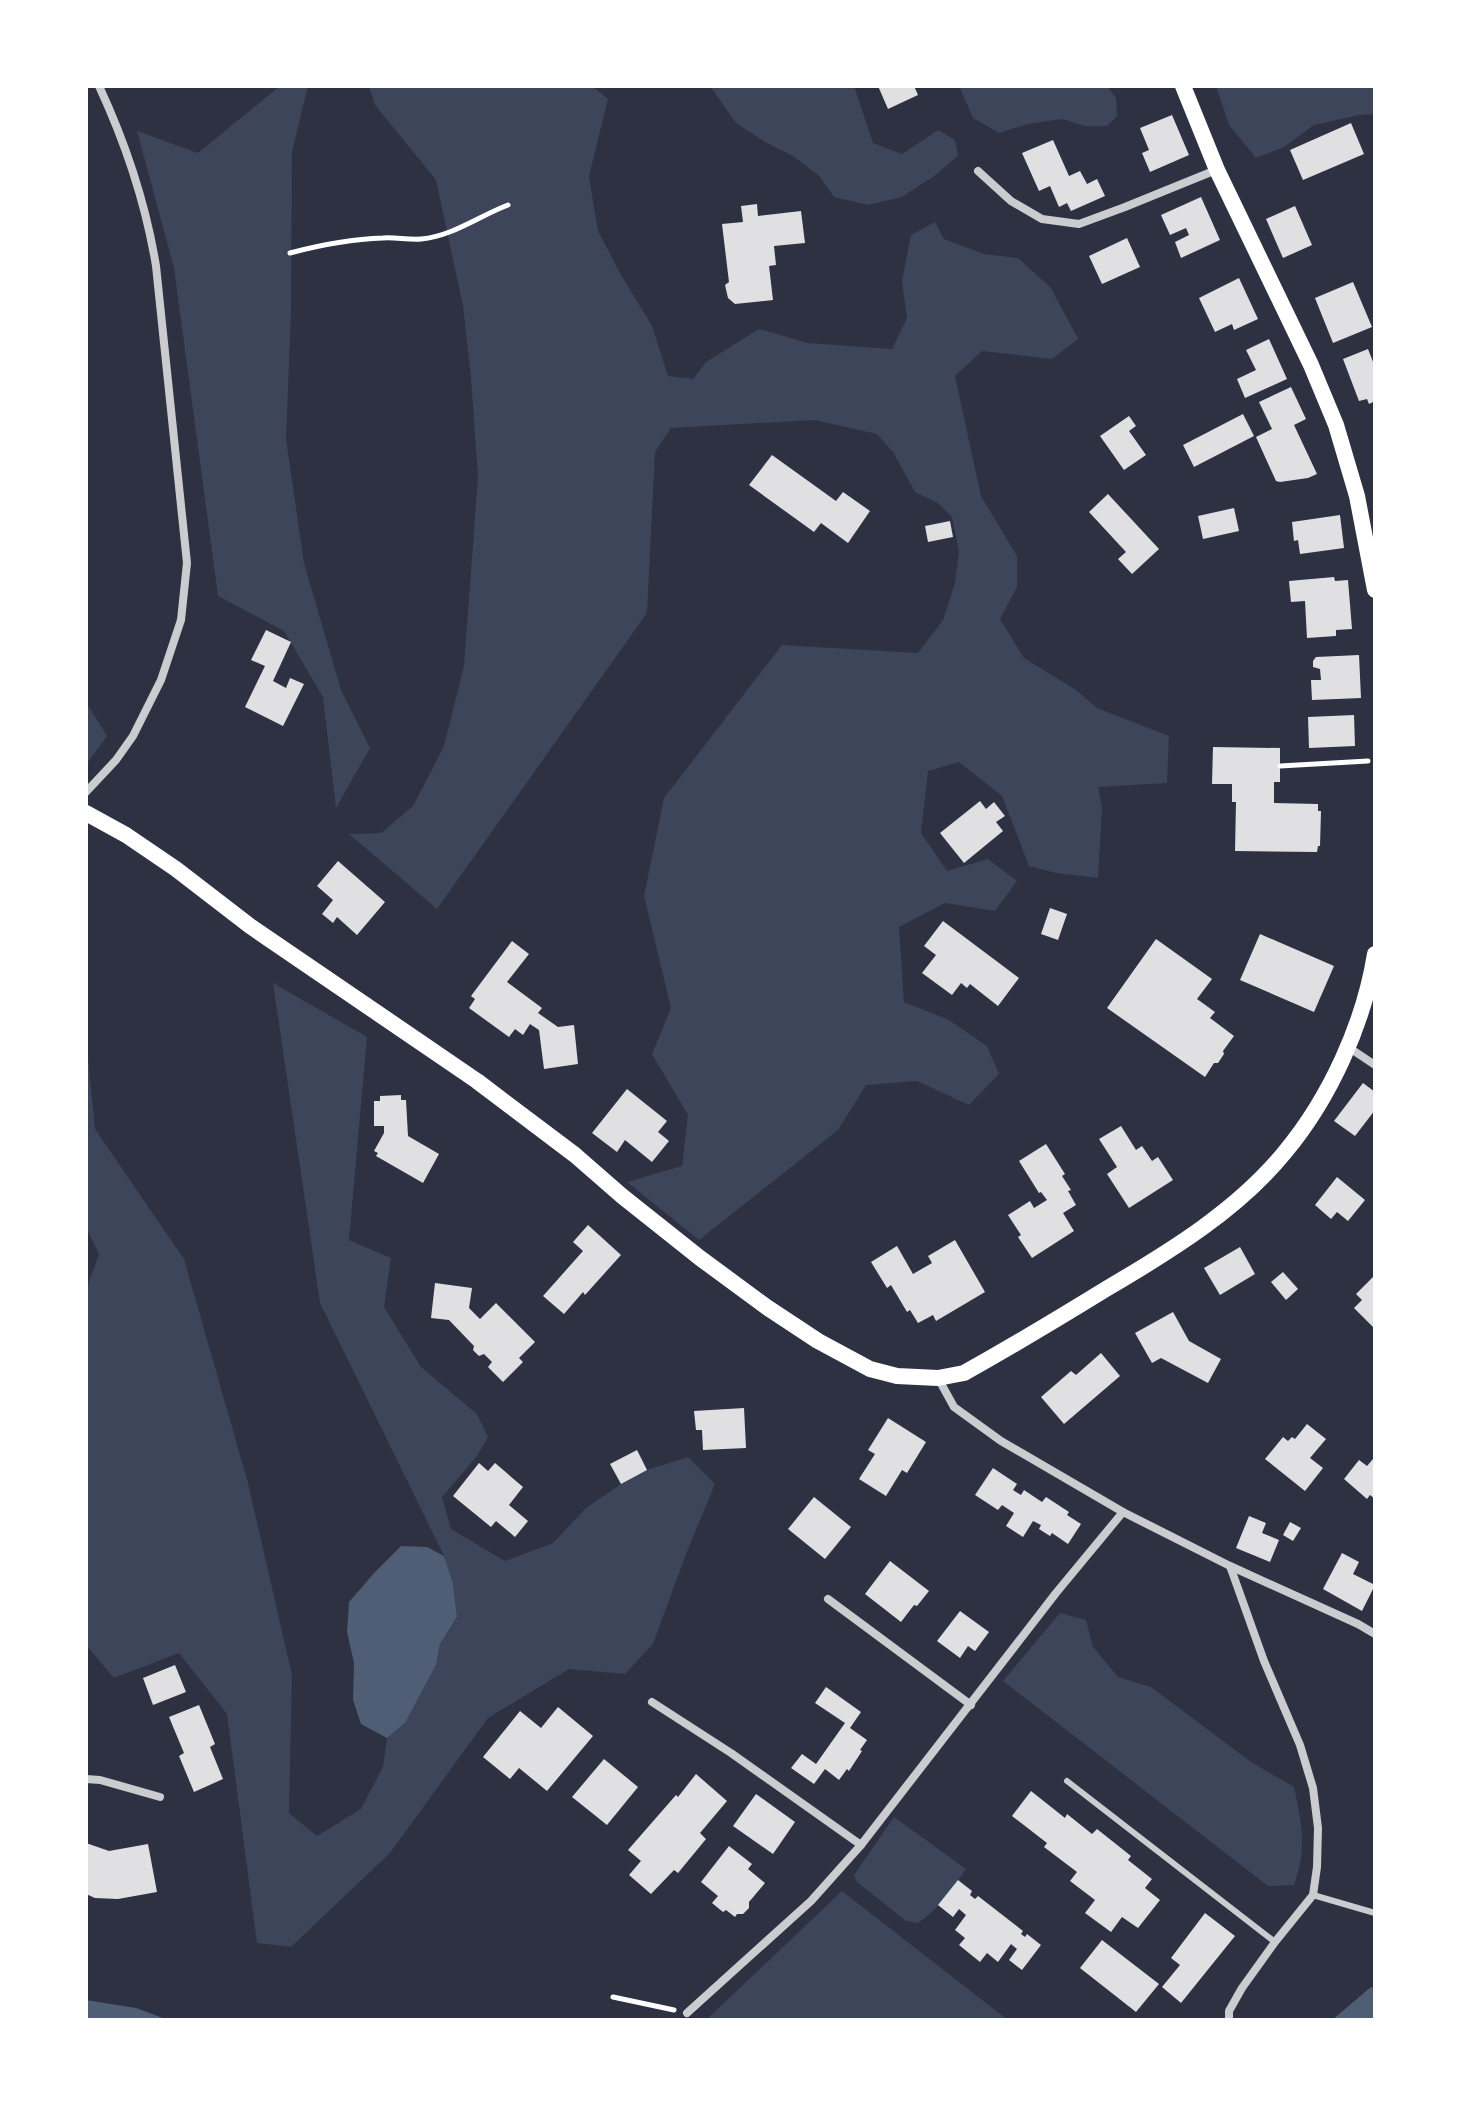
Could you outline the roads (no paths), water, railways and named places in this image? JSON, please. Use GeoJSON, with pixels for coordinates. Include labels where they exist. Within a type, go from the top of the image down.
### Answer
{"type":"FeatureCollection","features":[{"type":"Feature","properties":{"kind":"main road"},"geometry":{"type":"LineString","coordinates":[[1183,86],[1217,170],[1311,365],[1336,425],[1357,496],[1375,590]]}},
{"type":"Feature","properties":{"kind":"main road"},"geometry":{"type":"LineString","coordinates":[[86,813],[126,835],[176,869],[250,926],[477,1081],[768,1308],[818,1341],[870,1369],[897,1376],[938,1378],[964,1373],[1147,1265],[1222,1212],[1286,1152],[1319,1103],[1348,1047],[1367,991],[1375,954]]}},
{"type":"Feature","properties":{"kind":"street"},"geometry":{"type":"LineString","coordinates":[[86,792],[116,760],[133,736],[161,680],[181,620],[187,563],[151,236],[118,132],[99,86]]}},
{"type":"Feature","properties":{"kind":"street"},"geometry":{"type":"LineString","coordinates":[[978,171],[1011,201],[1042,219],[1079,224],[1217,170]]}},
{"type":"Feature","properties":{"kind":"street"},"geometry":{"type":"LineString","coordinates":[[1348,1047],[1375,1065]]}},
{"type":"Feature","properties":{"kind":"street"},"geometry":{"type":"LineString","coordinates":[[938,1378],[954,1407],[1001,1441],[1123,1512],[1375,1634]]}},
{"type":"Feature","properties":{"kind":"street"},"geometry":{"type":"LineString","coordinates":[[687,2013],[811,1901],[861,1845],[1056,1593],[1123,1512]]}},
{"type":"Feature","properties":{"kind":"street"},"geometry":{"type":"LineString","coordinates":[[1229,2020],[1229,2011],[1242,1988],[1313,1895],[1318,1828],[1313,1788],[1300,1745],[1264,1661],[1230,1566]]}},
{"type":"Feature","properties":{"kind":"street"},"geometry":{"type":"LineString","coordinates":[[828,1599],[971,1705]]}},
{"type":"Feature","properties":{"kind":"street"},"geometry":{"type":"LineString","coordinates":[[652,1702],[731,1753],[861,1845]]}},
{"type":"Feature","properties":{"kind":"street"},"geometry":{"type":"LineString","coordinates":[[86,1779],[160,1797]]}},
{"type":"Feature","properties":{"kind":"lane"},"geometry":{"type":"LineString","coordinates":[[1067,1781],[1275,1942]]}},
{"type":"Feature","properties":{"kind":"lane"},"geometry":{"type":"LineString","coordinates":[[1313,1895],[1375,1913]]}}]}
